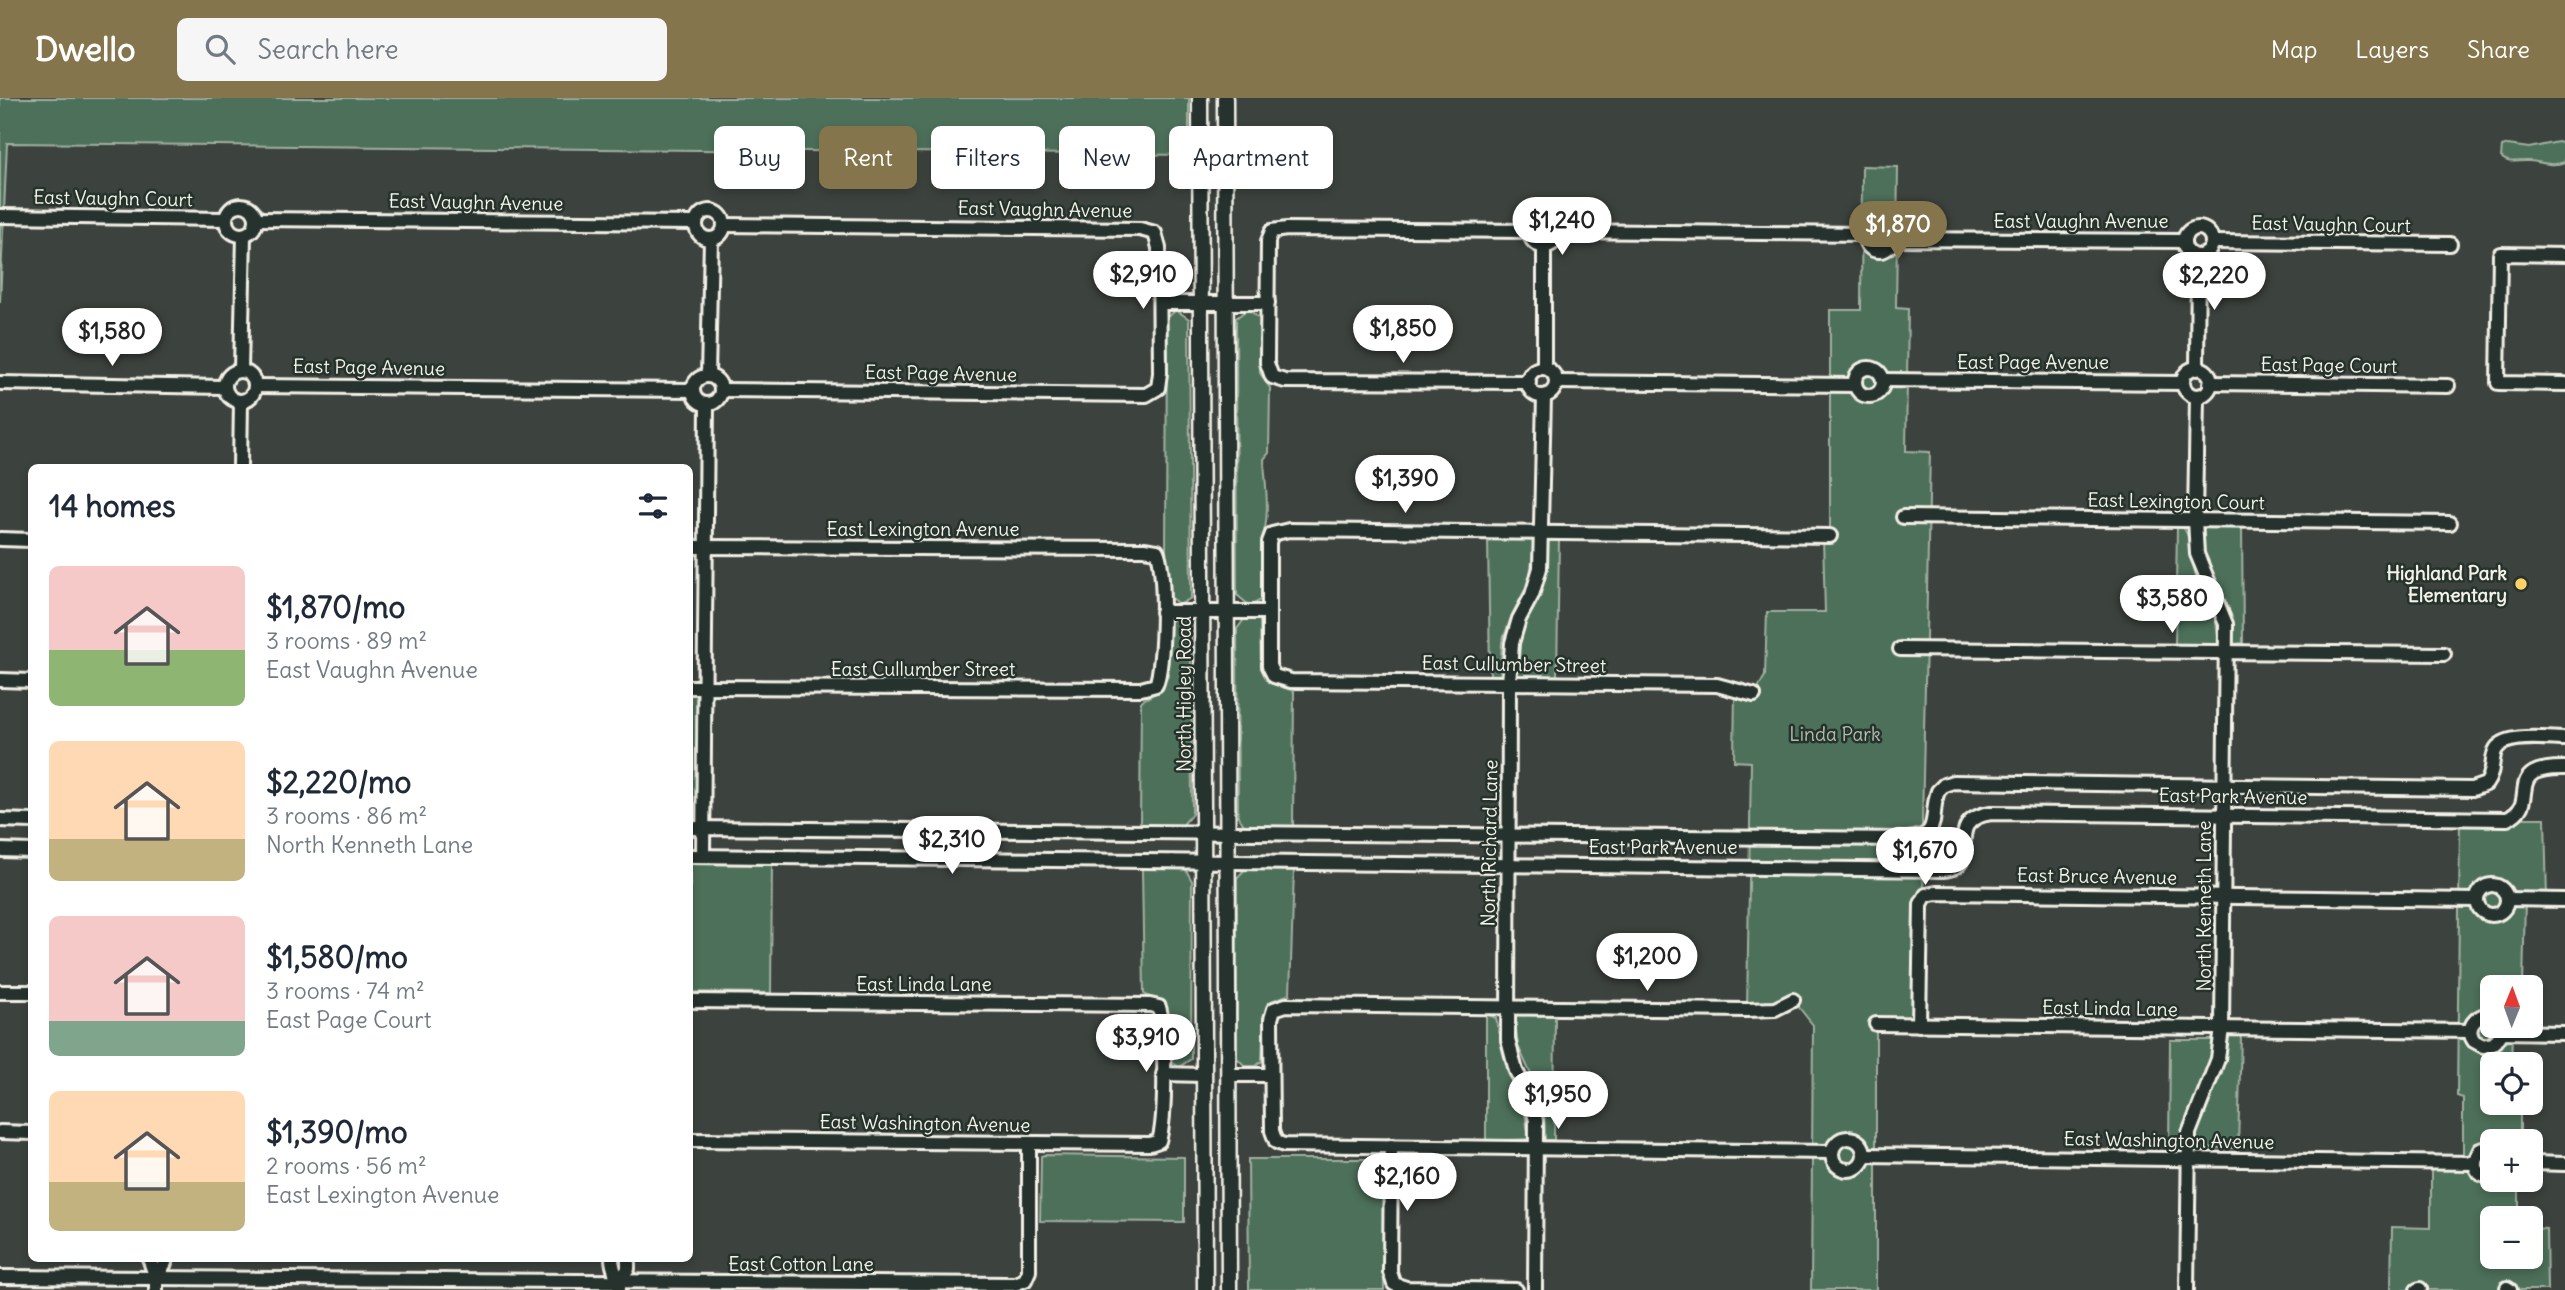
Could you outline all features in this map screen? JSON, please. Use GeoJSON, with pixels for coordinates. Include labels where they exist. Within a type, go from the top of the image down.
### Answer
{"type":"FeatureCollection","features":[{"type":"Feature","properties":{"kind":"main road","name":"North Higley Road"},"geometry":{"type":"LineString","coordinates":[[1200,98],[1205,1290]]}},
{"type":"Feature","properties":{"kind":"main road"},"geometry":{"type":"LineString","coordinates":[[1225,98],[1229,1290]]}},
{"type":"Feature","properties":{"kind":"street","name":"East Vaughn Avenue"},"geometry":{"type":"LineString","coordinates":[[226,219],[234,207],[244,205],[252,210],[256,219],[695,223],[699,215],[712,211],[720,215],[724,225],[1140,229],[1155,233],[1159,247],[1160,303]]}},
{"type":"Feature","properties":{"kind":"street","name":"East Vaughn Court"},"geometry":{"type":"LineString","coordinates":[[0,216],[226,219]]}},
{"type":"Feature","properties":{"kind":"street"},"geometry":{"type":"LineString","coordinates":[[1544,218],[1553,222],[1557,231],[1553,242],[1544,246],[1533,241],[1530,231],[1533,223],[1544,218]]}},
{"type":"Feature","properties":{"kind":"street"},"geometry":{"type":"LineString","coordinates":[[226,219],[231,231],[244,235]]}},
{"type":"Feature","properties":{"kind":"street"},"geometry":{"type":"LineString","coordinates":[[244,235],[253,229],[256,219]]}},
{"type":"Feature","properties":{"kind":"street"},"geometry":{"type":"LineString","coordinates":[[695,223],[699,235],[710,239],[722,233],[724,225]]}},
{"type":"Feature","properties":{"kind":"street"},"geometry":{"type":"LineString","coordinates":[[1883,223],[1890,228],[1893,239],[1888,248],[1878,250],[1868,244],[1866,234],[1873,225],[1883,223]]}},
{"type":"Feature","properties":{"kind":"street"},"geometry":{"type":"LineString","coordinates":[[2198,228],[2207,232],[2212,242],[2207,252],[2198,256],[2188,252],[2184,241],[2188,232],[2198,228]]}},
{"type":"Feature","properties":{"kind":"street"},"geometry":{"type":"LineString","coordinates":[[1529,382],[1285,381],[1272,377],[1267,363],[1268,241],[1272,231],[1530,231]]}},
{"type":"Feature","properties":{"kind":"street"},"geometry":{"type":"LineString","coordinates":[[1557,231],[1866,234]]}},
{"type":"Feature","properties":{"kind":"street"},"geometry":{"type":"LineString","coordinates":[[241,370],[244,235]]}},
{"type":"Feature","properties":{"kind":"street"},"geometry":{"type":"LineString","coordinates":[[708,376],[710,239]]}},
{"type":"Feature","properties":{"kind":"street","name":"East Vaughn Avenue"},"geometry":{"type":"LineString","coordinates":[[1893,239],[2184,241]]}},
{"type":"Feature","properties":{"kind":"street","name":"East Vaughn Court"},"geometry":{"type":"LineString","coordinates":[[2212,242],[2450,244]]}},
{"type":"Feature","properties":{"kind":"street"},"geometry":{"type":"LineString","coordinates":[[1544,246],[1544,368]]}},
{"type":"Feature","properties":{"kind":"street"},"geometry":{"type":"LineString","coordinates":[[2565,255],[2500,254],[2498,383],[2565,384]]}},
{"type":"Feature","properties":{"kind":"street"},"geometry":{"type":"LineString","coordinates":[[2197,369],[2198,256]]}},
{"type":"Feature","properties":{"kind":"street"},"geometry":{"type":"LineString","coordinates":[[1160,303],[1268,303]]}},
{"type":"Feature","properties":{"kind":"street","name":"East Page Avenue"},"geometry":{"type":"LineString","coordinates":[[721,390],[1146,395],[1158,388],[1160,303]]}},
{"type":"Feature","properties":{"kind":"street"},"geometry":{"type":"LineString","coordinates":[[1544,368],[1553,373],[1556,382],[1552,392],[1544,396],[1533,392],[1529,382],[1533,372],[1544,368]]}},
{"type":"Feature","properties":{"kind":"street"},"geometry":{"type":"LineString","coordinates":[[1867,369],[1876,370],[1882,380],[1881,390],[1871,396],[1861,394],[1855,385],[1858,374],[1867,369]]}},
{"type":"Feature","properties":{"kind":"street"},"geometry":{"type":"LineString","coordinates":[[2197,369],[2206,372],[2210,383],[2206,392],[2197,396],[2187,393],[2183,383],[2187,372],[2197,369]]}},
{"type":"Feature","properties":{"kind":"street"},"geometry":{"type":"LineString","coordinates":[[241,370],[253,377],[255,386],[253,395],[241,401],[228,396],[224,387],[229,374],[241,370]]}},
{"type":"Feature","properties":{"kind":"street"},"geometry":{"type":"LineString","coordinates":[[708,376],[719,382],[721,390],[716,401],[708,404],[699,402],[693,390],[699,378],[708,376]]}},
{"type":"Feature","properties":{"kind":"street","name":"East Page Avenue"},"geometry":{"type":"LineString","coordinates":[[1882,380],[2183,383]]}},
{"type":"Feature","properties":{"kind":"street"},"geometry":{"type":"LineString","coordinates":[[1556,382],[1855,385]]}},
{"type":"Feature","properties":{"kind":"street"},"geometry":{"type":"LineString","coordinates":[[0,383],[224,387]]}},
{"type":"Feature","properties":{"kind":"street","name":"East Page Court"},"geometry":{"type":"LineString","coordinates":[[2210,383],[2448,386]]}},
{"type":"Feature","properties":{"kind":"street","name":"East Page Avenue"},"geometry":{"type":"LineString","coordinates":[[255,386],[693,390]]}},
{"type":"Feature","properties":{"kind":"street","name":"North Richard Lane"},"geometry":{"type":"LineString","coordinates":[[1535,1290],[1536,1121],[1531,1099],[1516,1071],[1508,1040],[1507,865],[1512,643],[1519,619],[1532,595],[1541,568],[1544,396]]}},
{"type":"Feature","properties":{"kind":"street","name":"North Kenneth Lane"},"geometry":{"type":"LineString","coordinates":[[2187,1290],[2189,1133],[2218,1059],[2222,1028],[2226,624],[2197,554],[2197,396]]}},
{"type":"Feature","properties":{"kind":"street"},"geometry":{"type":"LineString","coordinates":[[240,464],[241,401]]}},
{"type":"Feature","properties":{"kind":"street"},"geometry":{"type":"LineString","coordinates":[[696,856],[705,688],[708,404]]}},
{"type":"Feature","properties":{"kind":"street","name":"East Lexington Court"},"geometry":{"type":"LineString","coordinates":[[1903,517],[2450,523]]}},
{"type":"Feature","properties":{"kind":"street"},"geometry":{"type":"LineString","coordinates":[[1161,612],[1268,612],[1269,542],[1272,534],[1289,530],[1830,536]]}},
{"type":"Feature","properties":{"kind":"street"},"geometry":{"type":"LineString","coordinates":[[0,539],[28,540]]}},
{"type":"Feature","properties":{"kind":"street","name":"East Lexington Avenue"},"geometry":{"type":"LineString","coordinates":[[693,547],[1130,548],[1157,551],[1161,560],[1161,612]]}},
{"type":"Feature","properties":{"kind":"street","name":"East Cullumber Street"},"geometry":{"type":"LineString","coordinates":[[693,687],[1141,690],[1156,685],[1161,673],[1161,612]]}},
{"type":"Feature","properties":{"kind":"street","name":"East Cullumber Street"},"geometry":{"type":"LineString","coordinates":[[1268,612],[1269,666],[1274,676],[1291,681],[1717,685],[1754,695]]}},
{"type":"Feature","properties":{"kind":"street"},"geometry":{"type":"LineString","coordinates":[[1900,649],[2444,654]]}},
{"type":"Feature","properties":{"kind":"street"},"geometry":{"type":"LineString","coordinates":[[0,680],[28,681]]}},
{"type":"Feature","properties":{"kind":"street","name":"East Park Avenue"},"geometry":{"type":"LineString","coordinates":[[696,828],[1907,839],[1923,837],[1932,829],[1937,790],[1953,782],[2472,789],[2486,784],[2491,778],[2495,752],[2507,740],[2565,739]]}},
{"type":"Feature","properties":{"kind":"street","name":"East Park Avenue"},"geometry":{"type":"LineString","coordinates":[[696,856],[1943,870],[1951,869],[1961,861],[1966,826],[1971,818],[1978,815],[2507,819],[2517,814],[2522,806],[2527,777],[2540,768],[2565,768]]}},
{"type":"Feature","properties":{"kind":"street"},"geometry":{"type":"LineString","coordinates":[[0,820],[28,821]]}},
{"type":"Feature","properties":{"kind":"street"},"geometry":{"type":"LineString","coordinates":[[0,850],[28,851]]}},
{"type":"Feature","properties":{"kind":"street","name":"East Bruce Avenue"},"geometry":{"type":"LineString","coordinates":[[2489,885],[2502,888],[2507,899],[2504,909],[2494,916],[2480,910],[2477,900],[2481,889],[2489,885]]}},
{"type":"Feature","properties":{"kind":"street","name":"East Bruce Avenue"},"geometry":{"type":"LineString","coordinates":[[1919,1025],[1921,904],[1926,895],[1936,892],[2477,900]]}},
{"type":"Feature","properties":{"kind":"street","name":"East Bruce Avenue"},"geometry":{"type":"LineString","coordinates":[[2507,899],[2565,900]]}},
{"type":"Feature","properties":{"kind":"street"},"geometry":{"type":"LineString","coordinates":[[0,992],[28,992]]}},
{"type":"Feature","properties":{"kind":"street"},"geometry":{"type":"LineString","coordinates":[[1229,1075],[1272,1075],[1270,1019],[1274,1009],[1286,1005],[1747,1010],[1775,1009],[1793,1000]]}},
{"type":"Feature","properties":{"kind":"street","name":"East Linda Lane"},"geometry":{"type":"LineString","coordinates":[[693,1001],[1150,1005],[1159,1007],[1162,1019],[1163,1074]]}},
{"type":"Feature","properties":{"kind":"street"},"geometry":{"type":"LineString","coordinates":[[2470,1031],[2472,1023],[2480,1017]]}},
{"type":"Feature","properties":{"kind":"street","name":"East Linda Lane"},"geometry":{"type":"LineString","coordinates":[[1876,1024],[2470,1031],[2474,1041],[2483,1046],[2496,1042],[2497,1038]]}},
{"type":"Feature","properties":{"kind":"street","name":"East Linda Lane"},"geometry":{"type":"LineString","coordinates":[[2543,1031],[2565,1032]]}},
{"type":"Feature","properties":{"kind":"street"},"geometry":{"type":"LineString","coordinates":[[1163,1074],[1204,1075]]}},
{"type":"Feature","properties":{"kind":"street","name":"East Washington Avenue"},"geometry":{"type":"LineString","coordinates":[[693,1140],[1150,1144],[1159,1141],[1162,1130],[1163,1074]]}},
{"type":"Feature","properties":{"kind":"street","name":"East Washington Avenue"},"geometry":{"type":"LineString","coordinates":[[1272,1075],[1272,1131],[1276,1142],[1283,1145],[1832,1152]]}},
{"type":"Feature","properties":{"kind":"street"},"geometry":{"type":"LineString","coordinates":[[0,1132],[28,1133]]}},
{"type":"Feature","properties":{"kind":"street","name":"East Washington Avenue"},"geometry":{"type":"LineString","coordinates":[[1847,1138],[1858,1142],[1864,1155],[1860,1165],[1846,1170],[1836,1165],[1832,1152],[1838,1142],[1847,1138]]}},
{"type":"Feature","properties":{"kind":"street","name":"East Cotton Lane"},"geometry":{"type":"LineString","coordinates":[[0,1277],[156,1284],[1014,1284],[1025,1280],[1029,1271],[1030,1143]]}},
{"type":"Feature","properties":{"kind":"street"},"geometry":{"type":"LineString","coordinates":[[1391,1146],[1390,1272],[1394,1284],[1406,1288],[1516,1290]]}},
{"type":"Feature","properties":{"kind":"street"},"geometry":{"type":"LineString","coordinates":[[2480,1150],[2475,1163],[2480,1173]]}},
{"type":"Feature","properties":{"kind":"street","name":"East Washington Avenue"},"geometry":{"type":"LineString","coordinates":[[1864,1155],[2475,1163]]}},
{"type":"Feature","properties":{"kind":"street"},"geometry":{"type":"LineString","coordinates":[[2543,1163],[2565,1164]]}},
{"type":"Feature","properties":{"kind":"street"},"geometry":{"type":"LineString","coordinates":[[149,1262],[156,1284]]}},
{"type":"Feature","properties":{"kind":"street"},"geometry":{"type":"LineString","coordinates":[[156,1284],[165,1262]]}},
{"type":"Feature","properties":{"kind":"street"},"geometry":{"type":"LineString","coordinates":[[612,1262],[619,1286]]}},
{"type":"Feature","properties":{"kind":"street"},"geometry":{"type":"LineString","coordinates":[[619,1286],[628,1269],[628,1262]]}},
{"type":"Feature","properties":{"kind":"green space"},"geometry":{"type":"Polygon","coordinates":[[[0,98],[1189,98],[1189,126],[1169,126],[1169,155],[1155,155],[1155,126],[1059,126],[1059,154],[1045,154],[1045,126],[931,126],[931,152],[917,152],[917,126],[819,126],[819,151],[805,151],[805,126],[714,126],[714,150],[7,143],[0,302],[0,98]]]}},
{"type":"Feature","properties":{"kind":"green space"},"geometry":{"type":"Polygon","coordinates":[[[2558,142],[2565,144],[2565,162],[2510,162],[2501,157],[2502,147],[2508,145],[2529,148],[2558,142]]]}},
{"type":"Feature","properties":{"kind":"green space","name":"Linda Park"},"geometry":{"type":"Polygon","coordinates":[[[1862,166],[1898,167],[1896,308],[1908,309],[1906,451],[1930,452],[1921,870],[1926,895],[1919,1025],[1876,1024],[1876,1290],[1811,1290],[1813,1025],[1793,1000],[1747,1010],[1751,762],[1734,761],[1735,689],[1754,695],[1765,676],[1767,612],[1825,612],[1823,537],[1830,536],[1830,310],[1861,310],[1862,166]]]}},
{"type":"Feature","properties":{"kind":"green space"},"geometry":{"type":"Polygon","coordinates":[[[1248,309],[1260,319],[1260,373],[1270,388],[1269,453],[1264,459],[1267,510],[1262,538],[1261,600],[1250,606],[1237,595],[1236,318],[1248,309]]]}},
{"type":"Feature","properties":{"kind":"green space"},"geometry":{"type":"Polygon","coordinates":[[[1176,310],[1189,319],[1191,598],[1179,605],[1166,593],[1167,318],[1176,310]]]}},
{"type":"Feature","properties":{"kind":"green space"},"geometry":{"type":"Polygon","coordinates":[[[2202,526],[2242,526],[2243,643],[2233,644],[2229,609],[2203,552],[2202,526]]]}},
{"type":"Feature","properties":{"kind":"green space"},"geometry":{"type":"Polygon","coordinates":[[[2177,527],[2183,527],[2188,538],[2196,576],[2214,611],[2219,644],[2175,645],[2177,527]]]}},
{"type":"Feature","properties":{"kind":"green space"},"geometry":{"type":"Polygon","coordinates":[[[1488,540],[1535,540],[1529,582],[1502,642],[1500,677],[1490,675],[1488,540]]]}},
{"type":"Feature","properties":{"kind":"green space"},"geometry":{"type":"Polygon","coordinates":[[[1548,540],[1559,540],[1557,677],[1513,676],[1514,656],[1520,633],[1539,595],[1546,573],[1548,540]]]}},
{"type":"Feature","properties":{"kind":"green space"},"geometry":{"type":"Polygon","coordinates":[[[1245,618],[1260,619],[1261,668],[1270,683],[1294,691],[1293,829],[1246,828],[1238,816],[1237,629],[1245,618]]]}},
{"type":"Feature","properties":{"kind":"green space"},"geometry":{"type":"Polygon","coordinates":[[[1171,619],[1184,619],[1191,629],[1192,814],[1181,827],[1140,826],[1141,701],[1161,690],[1168,676],[1166,625],[1171,619]]]}},
{"type":"Feature","properties":{"kind":"green space"},"geometry":{"type":"Polygon","coordinates":[[[693,688],[705,688],[703,828],[693,828],[693,688]]]}},
{"type":"Feature","properties":{"kind":"green space"},"geometry":{"type":"Polygon","coordinates":[[[2460,818],[2545,818],[2547,899],[2525,899],[2523,975],[2480,975],[2480,1038],[2512,1038],[2511,1052],[2480,1052],[2480,1115],[2520,1115],[2520,1129],[2480,1129],[2480,1192],[2519,1192],[2519,1206],[2480,1206],[2480,1269],[2543,1269],[2543,1229],[2546,1229],[2547,1290],[2391,1290],[2392,1227],[2431,1228],[2431,1162],[2463,1163],[2463,1098],[2457,1096],[2460,818]]]}},
{"type":"Feature","properties":{"kind":"green space"},"geometry":{"type":"Polygon","coordinates":[[[693,861],[772,862],[771,993],[693,992],[693,861]]]}},
{"type":"Feature","properties":{"kind":"green space"},"geometry":{"type":"Polygon","coordinates":[[[1247,867],[1294,869],[1290,994],[1271,1001],[1264,1017],[1262,1061],[1256,1066],[1245,1066],[1237,1058],[1237,878],[1247,867]]]}},
{"type":"Feature","properties":{"kind":"green space"},"geometry":{"type":"Polygon","coordinates":[[[1185,868],[1192,881],[1191,1059],[1179,1067],[1169,1060],[1168,1013],[1164,1004],[1144,994],[1142,869],[1185,868]]]}},
{"type":"Feature","properties":{"kind":"green space"},"geometry":{"type":"Polygon","coordinates":[[[1514,1012],[1555,1015],[1554,1140],[1545,1140],[1544,1103],[1518,1046],[1514,1012]]]}},
{"type":"Feature","properties":{"kind":"green space"},"geometry":{"type":"Polygon","coordinates":[[[1486,1014],[1496,1018],[1507,1064],[1523,1101],[1529,1139],[1486,1141],[1486,1014]]]}},
{"type":"Feature","properties":{"kind":"green space"},"geometry":{"type":"Polygon","coordinates":[[[2227,1035],[2241,1035],[2238,1148],[2195,1148],[2197,1126],[2203,1107],[2222,1073],[2227,1035]]]}},
{"type":"Feature","properties":{"kind":"green space"},"geometry":{"type":"Polygon","coordinates":[[[2170,1040],[2213,1042],[2211,1064],[2185,1123],[2181,1153],[2169,1153],[2170,1040]]]}},
{"type":"Feature","properties":{"kind":"green space"},"geometry":{"type":"Polygon","coordinates":[[[1041,1156],[1184,1157],[1184,1222],[1040,1221],[1041,1156]]]}},
{"type":"Feature","properties":{"kind":"green space"},"geometry":{"type":"Polygon","coordinates":[[[1248,1159],[1383,1159],[1384,1290],[1249,1290],[1248,1159]]]}},
{"type":"Feature","properties":{"kind":"place","name":"Highland Park Elementary"},"geometry":{"type":"Point","coordinates":[2521,584]}}]}
